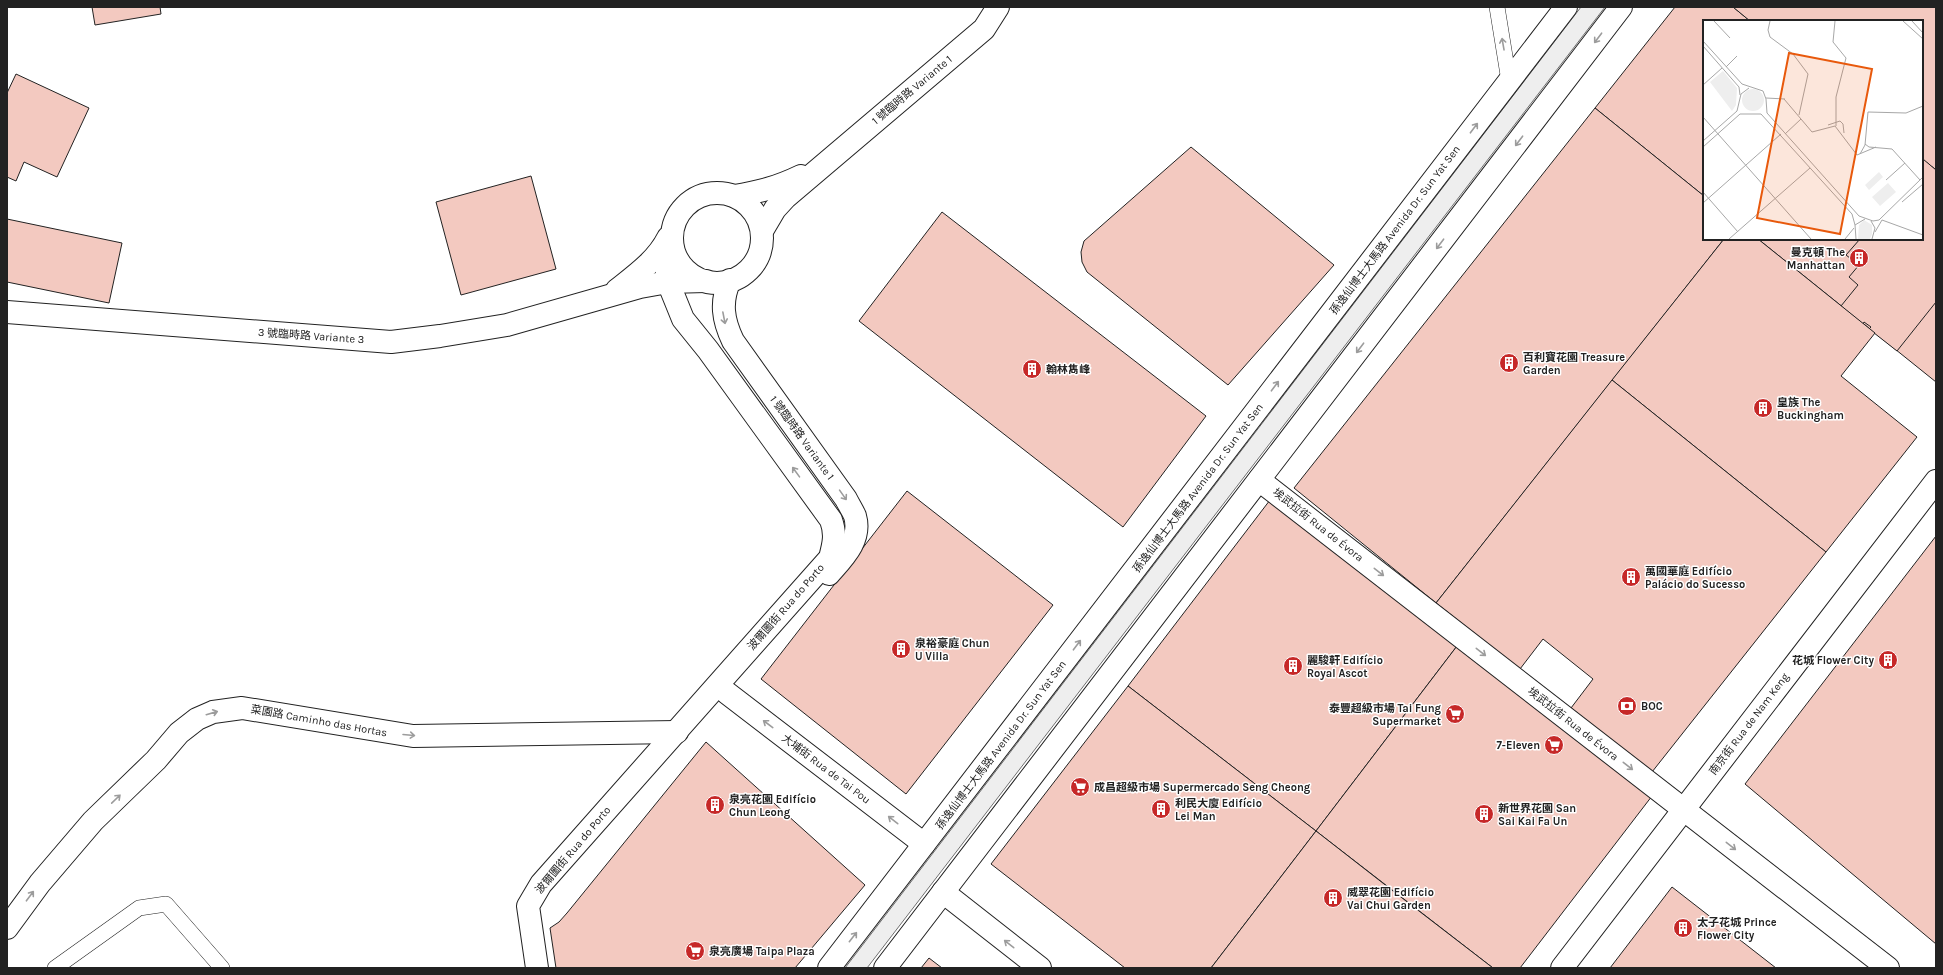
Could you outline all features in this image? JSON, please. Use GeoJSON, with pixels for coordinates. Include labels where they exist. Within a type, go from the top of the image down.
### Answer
{"type":"FeatureCollection","features":[{"type":"Feature","properties":{"kind":"street","name":"1 號臨時路 Variante 1"},"geometry":{"type":"LineString","coordinates":[[762,231],[775,209],[786,196],[984,29],[998,7]]}},
{"type":"Feature","properties":{"kind":"street","name":"孫逸仙博士大馬路 Avenida Dr. Sun Yat Sen"},"geometry":{"type":"LineString","coordinates":[[829,968],[1566,7]]}},
{"type":"Feature","properties":{"kind":"street"},"geometry":{"type":"LineString","coordinates":[[885,968],[1621,7]]}},
{"type":"Feature","properties":{"kind":"street","name":"1 號臨時路 Variante 1"},"geometry":{"type":"LineString","coordinates":[[734,196],[762,192],[779,186],[820,166]]}},
{"type":"Feature","properties":{"kind":"street","name":"1 號臨時路 Variante 1"},"geometry":{"type":"LineString","coordinates":[[719,192],[734,196],[747,204],[757,217],[762,231],[758,256],[751,267],[741,275],[722,282],[706,281],[690,273],[678,260],[673,243],[669,236],[679,213],[690,201],[704,194],[719,192]]}},
{"type":"Feature","properties":{"kind":"street"},"geometry":{"type":"LineString","coordinates":[[669,236],[668,282],[683,319]]}},
{"type":"Feature","properties":{"kind":"street","name":"3 號臨時路 Variante 3"},"geometry":{"type":"LineString","coordinates":[[611,294],[640,272],[669,236]]}},
{"type":"Feature","properties":{"kind":"street","name":"1 號臨時路 Variante 1"},"geometry":{"type":"LineString","coordinates":[[730,280],[725,292],[723,310],[726,328],[733,342],[846,499],[855,516],[856,528],[852,546],[815,592]]}},
{"type":"Feature","properties":{"kind":"street","name":"3 號臨時路 Variante 3"},"geometry":{"type":"LineString","coordinates":[[7,312],[391,342],[507,325],[611,294],[640,287],[668,282],[706,281]]}},
{"type":"Feature","properties":{"kind":"street"},"geometry":{"type":"LineString","coordinates":[[640,287],[653,292],[683,319]]}},
{"type":"Feature","properties":{"kind":"street","name":"波爾圖街 Rua do Porto"},"geometry":{"type":"LineString","coordinates":[[533,937],[528,906],[541,884],[830,558],[835,541],[831,520],[708,350],[683,319]]}},
{"type":"Feature","properties":{"kind":"street","name":"埃武拉街 Rua de Évora"},"geometry":{"type":"LineString","coordinates":[[1259,480],[1888,968]]}},
{"type":"Feature","properties":{"kind":"street","name":"南京街 Rua de Nam Keng"},"geometry":{"type":"LineString","coordinates":[[1562,968],[1936,481]]}},
{"type":"Feature","properties":{"kind":"street","name":"波爾圖街 Rua do Porto"},"geometry":{"type":"LineString","coordinates":[[533,937],[541,909],[554,888],[815,592]]}},
{"type":"Feature","properties":{"kind":"street","name":"大埔街 Rua de Tai Pou"},"geometry":{"type":"LineString","coordinates":[[727,693],[924,844]]}},
{"type":"Feature","properties":{"kind":"street","name":"菜園路 Caminho das Hortas"},"geometry":{"type":"LineString","coordinates":[[7,928],[40,883],[93,821],[156,760],[179,733],[197,718],[213,712],[242,708],[414,736],[677,732]]}},
{"type":"Feature","properties":{"kind":"street"},"geometry":{"type":"LineString","coordinates":[[943,892],[1040,968]]}},
{"type":"Feature","properties":{"kind":"street"},"geometry":{"type":"LineString","coordinates":[[533,937],[537,968]]}},
{"type":"Feature","properties":{"kind":"lane"},"geometry":{"type":"LineString","coordinates":[[1497,7],[1509,81]]}},
{"type":"Feature","properties":{"kind":"lane"},"geometry":{"type":"LineString","coordinates":[[55,968],[139,908],[166,904],[222,968]]}},
{"type":"Feature","properties":{"kind":"shaded area"},"geometry":{"type":"Polygon","coordinates":[[[1581,7],[1605,7],[867,968],[845,968],[1581,7]]]}},
{"type":"Feature","properties":{"kind":"building"},"geometry":{"type":"Polygon","coordinates":[[[92,7],[160,7],[161,14],[95,25],[92,7]]]}},
{"type":"Feature","properties":{"kind":"building"},"geometry":{"type":"Polygon","coordinates":[[[1675,7],[1733,7],[1749,20],[1703,20],[1703,195],[1595,108],[1675,7]]]}},
{"type":"Feature","properties":{"kind":"building"},"geometry":{"type":"Polygon","coordinates":[[[1733,7],[1936,7],[1936,170],[1923,160],[1923,20],[1749,20],[1733,7]]]}},
{"type":"Feature","properties":{"kind":"building"},"geometry":{"type":"Polygon","coordinates":[[[16,74],[89,108],[57,177],[24,162],[16,181],[7,177],[7,93],[16,74]]]}},
{"type":"Feature","properties":{"kind":"building","name":"百利寶花園 Treasure Garden"},"geometry":{"type":"Polygon","coordinates":[[[1595,108],[1703,195],[1703,240],[1723,240],[1436,603],[1294,488],[1595,108]]]}},
{"type":"Feature","properties":{"kind":"building"},"geometry":{"type":"Polygon","coordinates":[[[1191,147],[1334,265],[1228,385],[1087,272],[1082,262],[1081,252],[1084,241],[1191,147]]]}},
{"type":"Feature","properties":{"kind":"building","name":"曼克頓 The Manhattan"},"geometry":{"type":"Polygon","coordinates":[[[1923,159],[1936,170],[1936,302],[1897,351],[1869,329],[1871,327],[1864,322],[1863,324],[1841,306],[1858,285],[1849,277],[1859,265],[1846,255],[1859,240],[1923,240],[1923,159]]]}},
{"type":"Feature","properties":{"kind":"building","name":"曼克頓 The Manhattan"},"geometry":{"type":"Polygon","coordinates":[[[1923,160],[1936,170],[1936,382],[1759,240],[1923,240],[1923,160]]]}},
{"type":"Feature","properties":{"kind":"building"},"geometry":{"type":"Polygon","coordinates":[[[531,176],[556,269],[461,295],[436,202],[531,176]]]}},
{"type":"Feature","properties":{"kind":"building","name":"翰林雋峰"},"geometry":{"type":"Polygon","coordinates":[[[942,212],[1206,416],[1123,527],[859,321],[942,212]]]}},
{"type":"Feature","properties":{"kind":"building"},"geometry":{"type":"Polygon","coordinates":[[[7,219],[122,243],[109,303],[7,282],[7,219]]]}},
{"type":"Feature","properties":{"kind":"building","name":"皇族 The Buckingham"},"geometry":{"type":"Polygon","coordinates":[[[1723,240],[1759,240],[1875,333],[1841,376],[1917,437],[1826,552],[1612,380],[1723,240]]]}},
{"type":"Feature","properties":{"kind":"building","name":"萬國華庭 Edifício Palácio do Sucesso"},"geometry":{"type":"Polygon","coordinates":[[[1612,380],[1826,552],[1652,772],[1571,708],[1593,679],[1543,639],[1520,669],[1436,603],[1612,380]]]}},
{"type":"Feature","properties":{"kind":"building","name":"泉裕豪庭 Chun U Villa"},"geometry":{"type":"Polygon","coordinates":[[[907,491],[1053,605],[906,794],[761,679],[907,491]]]}},
{"type":"Feature","properties":{"kind":"building","name":"麗駿軒 Edifício Royal Ascot"},"geometry":{"type":"Polygon","coordinates":[[[1270,500],[1457,646],[1316,831],[1128,686],[1270,500]]]}},
{"type":"Feature","properties":{"kind":"building","name":"花城 Flower City"},"geometry":{"type":"Polygon","coordinates":[[[1936,536],[1936,944],[1745,784],[1936,536]]]}},
{"type":"Feature","properties":{"kind":"building","name":"新世界花園 San Sai Kai Fa Un"},"geometry":{"type":"Polygon","coordinates":[[[1457,646],[1652,796],[1520,968],[1493,968],[1316,831],[1457,646]]]}},
{"type":"Feature","properties":{"kind":"building","name":"利民大廈 Edifício Lei Man"},"geometry":{"type":"Polygon","coordinates":[[[1128,686],[1316,831],[1211,968],[1125,968],[991,864],[1128,686]]]}},
{"type":"Feature","properties":{"kind":"building","name":"泉亮花園 Edifício Chun Leong"},"geometry":{"type":"Polygon","coordinates":[[[706,742],[865,885],[795,968],[556,968],[550,928],[559,922],[567,913],[706,742]]]}},
{"type":"Feature","properties":{"kind":"building","name":"威翠花園 Edifício Vai Chui Garden"},"geometry":{"type":"Polygon","coordinates":[[[1316,831],[1393,891],[1493,968],[1211,968],[1316,831]]]}},
{"type":"Feature","properties":{"kind":"building","name":"太子花城 Prince Flower City"},"geometry":{"type":"Polygon","coordinates":[[[1672,887],[1776,968],[1610,968],[1672,887]]]}},
{"type":"Feature","properties":{"kind":"building"},"geometry":{"type":"Polygon","coordinates":[[[929,958],[942,968],[921,968],[929,958]]]}},
{"type":"Feature","properties":{"kind":"place","name":"曼克頓 The Manhattan"},"geometry":{"type":"Point","coordinates":[1859,258]}},
{"type":"Feature","properties":{"kind":"place","name":"百利寶花園 Treasure Garden"},"geometry":{"type":"Point","coordinates":[1509,363]}},
{"type":"Feature","properties":{"kind":"place","name":"翰林雋峰"},"geometry":{"type":"Point","coordinates":[1032,369]}},
{"type":"Feature","properties":{"kind":"place","name":"皇族 The Buckingham"},"geometry":{"type":"Point","coordinates":[1763,408]}},
{"type":"Feature","properties":{"kind":"place","name":"萬國華庭 Edifício Palácio do Sucesso"},"geometry":{"type":"Point","coordinates":[1631,577]}},
{"type":"Feature","properties":{"kind":"place","name":"泉裕豪庭 Chun U Villa"},"geometry":{"type":"Point","coordinates":[901,649]}},
{"type":"Feature","properties":{"kind":"place","name":"花城 Flower City"},"geometry":{"type":"Point","coordinates":[1888,660]}},
{"type":"Feature","properties":{"kind":"place","name":"麗駿軒 Edifício Royal Ascot"},"geometry":{"type":"Point","coordinates":[1293,666]}},
{"type":"Feature","properties":{"kind":"place","name":"BOC"},"geometry":{"type":"Point","coordinates":[1627,706]}},
{"type":"Feature","properties":{"kind":"place","name":"泰豐超級市場 Tai Fung Supermarket"},"geometry":{"type":"Point","coordinates":[1455,714]}},
{"type":"Feature","properties":{"kind":"place","name":"7-Eleven"},"geometry":{"type":"Point","coordinates":[1554,745]}},
{"type":"Feature","properties":{"kind":"place","name":"成昌超級市場 Supermercado Seng Cheong"},"geometry":{"type":"Point","coordinates":[1080,787]}},
{"type":"Feature","properties":{"kind":"place","name":"泉亮花園 Edifício Chun Leong"},"geometry":{"type":"Point","coordinates":[715,805]}},
{"type":"Feature","properties":{"kind":"place","name":"利民大廈 Edifício Lei Man"},"geometry":{"type":"Point","coordinates":[1161,809]}},
{"type":"Feature","properties":{"kind":"place","name":"新世界花園 San Sai Kai Fa Un"},"geometry":{"type":"Point","coordinates":[1484,814]}},
{"type":"Feature","properties":{"kind":"place","name":"威翠花園 Edifício Vai Chui Garden"},"geometry":{"type":"Point","coordinates":[1333,898]}},
{"type":"Feature","properties":{"kind":"place","name":"太子花城 Prince Flower City"},"geometry":{"type":"Point","coordinates":[1683,928]}},
{"type":"Feature","properties":{"kind":"place","name":"泉亮廣場 Taipa Plaza"},"geometry":{"type":"Point","coordinates":[695,951]}}]}
